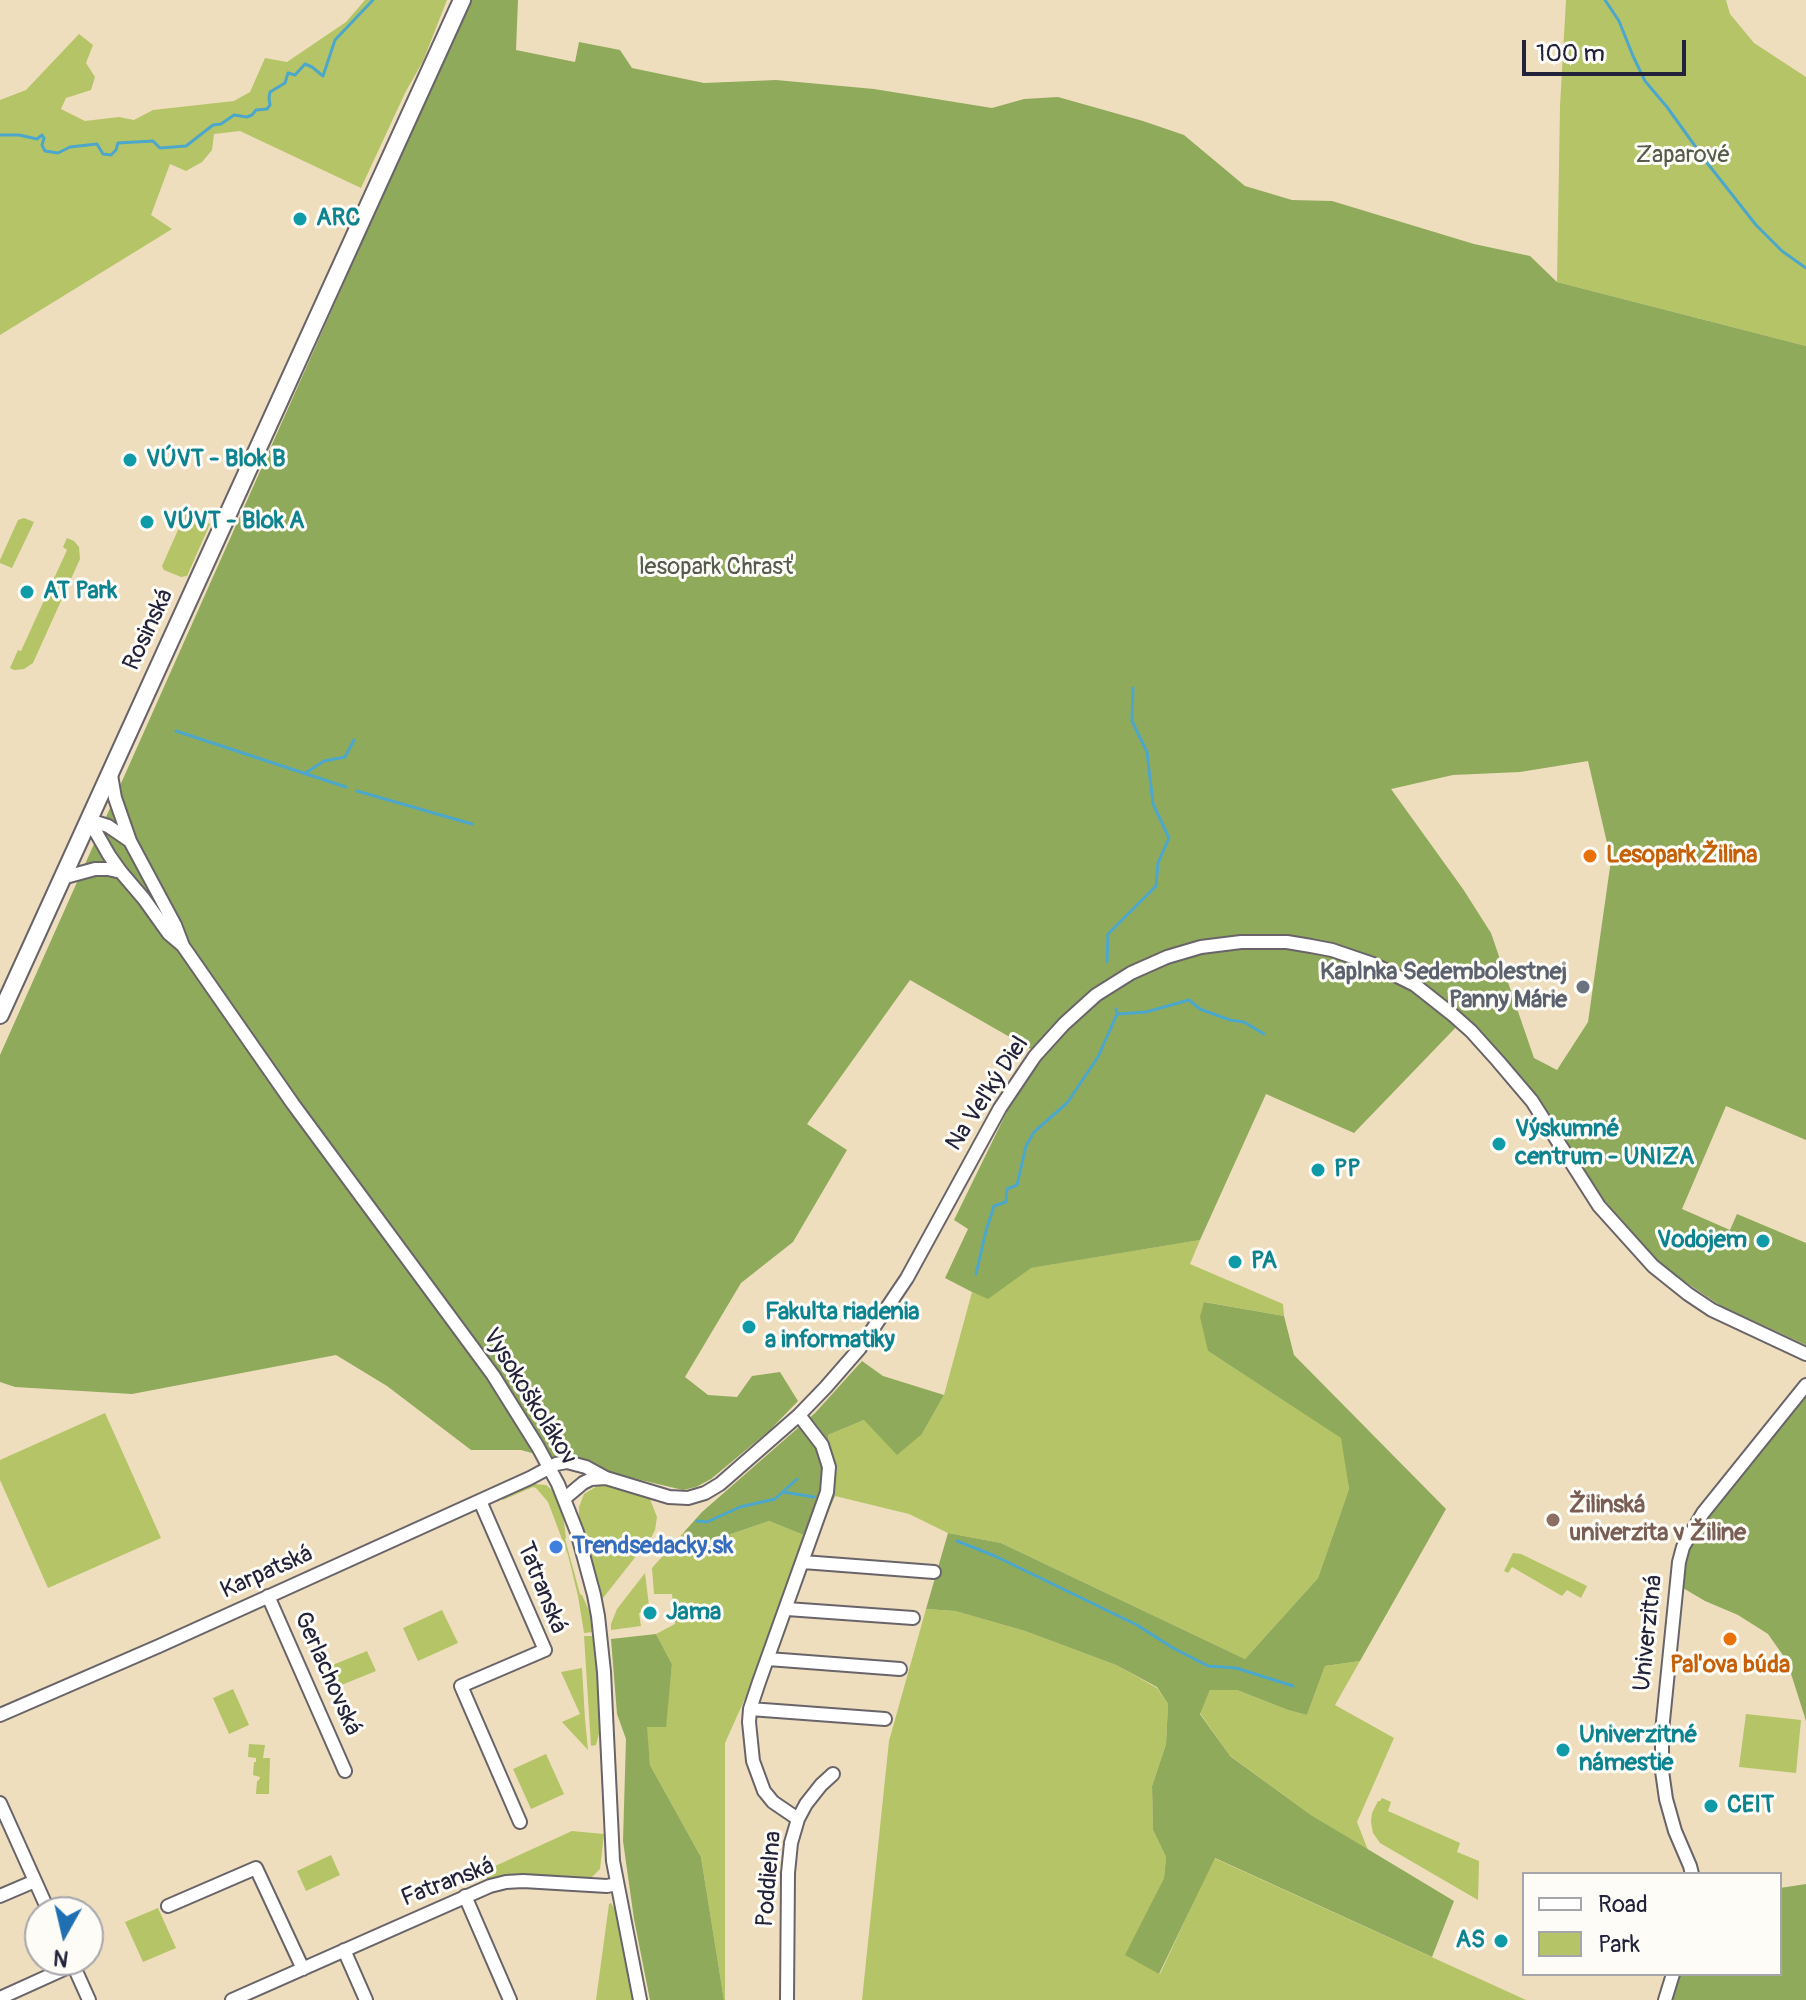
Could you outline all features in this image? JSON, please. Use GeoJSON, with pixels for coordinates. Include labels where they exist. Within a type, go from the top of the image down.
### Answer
{"type":"FeatureCollection","features":[{"type":"Feature","properties":{"kind":"street","name":"Rosinská"},"geometry":{"type":"LineString","coordinates":[[0,1015],[462,0]]}},
{"type":"Feature","properties":{"kind":"street","name":"Vysokoškolákov"},"geometry":{"type":"LineString","coordinates":[[111,772],[115,798],[130,841],[183,946],[293,1104],[493,1375],[518,1412],[564,1499],[581,1545],[598,1616],[604,1672],[611,1831],[617,1884],[640,2000]]}},
{"type":"Feature","properties":{"kind":"street","name":"Vysokoškolákov"},"geometry":{"type":"LineString","coordinates":[[89,820],[121,872],[169,934],[183,946]]}},
{"type":"Feature","properties":{"kind":"street"},"geometry":{"type":"LineString","coordinates":[[89,820],[108,826],[130,841]]}},
{"type":"Feature","properties":{"kind":"street"},"geometry":{"type":"LineString","coordinates":[[62,878],[95,869],[121,872]]}},
{"type":"Feature","properties":{"kind":"street","name":"Na Veľký Diel"},"geometry":{"type":"LineString","coordinates":[[550,1468],[567,1462],[586,1467],[606,1478],[669,1497],[697,1496],[720,1484],[799,1415],[844,1367],[876,1326],[907,1278],[1000,1108],[1035,1056],[1064,1024],[1096,995],[1150,963],[1201,947],[1241,942],[1287,942],[1332,950],[1399,976],[1426,994],[1471,1031],[1532,1101],[1599,1206],[1653,1266],[1712,1310],[1806,1354]]}},
{"type":"Feature","properties":{"kind":"street","name":"Univerzitná"},"geometry":{"type":"LineString","coordinates":[[1691,1872],[1669,1810],[1662,1771],[1662,1731],[1679,1562],[1683,1547],[1703,1513],[1806,1385]]}},
{"type":"Feature","properties":{"kind":"street"},"geometry":{"type":"LineString","coordinates":[[798,1819],[773,1802],[764,1791],[757,1777],[749,1722],[750,1709],[827,1492],[829,1467],[822,1445],[799,1415]]}},
{"type":"Feature","properties":{"kind":"street","name":"Karpatská"},"geometry":{"type":"LineString","coordinates":[[0,1715],[550,1468]]}},
{"type":"Feature","properties":{"kind":"street"},"geometry":{"type":"LineString","coordinates":[[564,1499],[591,1479],[606,1478]]}},
{"type":"Feature","properties":{"kind":"street","name":"Tatranská"},"geometry":{"type":"LineString","coordinates":[[480,1501],[545,1650],[461,1686],[520,1822]]}},
{"type":"Feature","properties":{"kind":"street"},"geometry":{"type":"LineString","coordinates":[[803,1562],[934,1572]]}},
{"type":"Feature","properties":{"kind":"street","name":"Gerlachovská"},"geometry":{"type":"LineString","coordinates":[[268,1596],[345,1771]]}},
{"type":"Feature","properties":{"kind":"street"},"geometry":{"type":"LineString","coordinates":[[787,1609],[913,1618]]}},
{"type":"Feature","properties":{"kind":"street"},"geometry":{"type":"LineString","coordinates":[[768,1659],[900,1669]]}},
{"type":"Feature","properties":{"kind":"street"},"geometry":{"type":"LineString","coordinates":[[750,1709],[885,1719]]}},
{"type":"Feature","properties":{"kind":"street","name":"Poddielna"},"geometry":{"type":"LineString","coordinates":[[787,2000],[791,1843],[806,1804],[833,1774]]}},
{"type":"Feature","properties":{"kind":"street"},"geometry":{"type":"LineString","coordinates":[[0,1803],[42,1896]]}},
{"type":"Feature","properties":{"kind":"street"},"geometry":{"type":"LineString","coordinates":[[168,1906],[256,1868],[303,1969]]}},
{"type":"Feature","properties":{"kind":"street"},"geometry":{"type":"LineString","coordinates":[[0,1896],[35,1881]]}},
{"type":"Feature","properties":{"kind":"street","name":"Fatranská"},"geometry":{"type":"LineString","coordinates":[[232,2000],[465,1896],[506,1882],[617,1884]]}},
{"type":"Feature","properties":{"kind":"street"},"geometry":{"type":"LineString","coordinates":[[465,1896],[510,2000]]}},
{"type":"Feature","properties":{"kind":"street"},"geometry":{"type":"LineString","coordinates":[[344,1950],[366,2000]]}},
{"type":"Feature","properties":{"kind":"street"},"geometry":{"type":"LineString","coordinates":[[0,1998],[44,1976]]}},
{"type":"Feature","properties":{"kind":"street"},"geometry":{"type":"LineString","coordinates":[[78,1976],[89,2000]]}},
{"type":"Feature","properties":{"kind":"street"},"geometry":{"type":"LineString","coordinates":[[1665,2000],[1672,1976]]}},
{"type":"Feature","properties":{"kind":"green space"},"geometry":{"type":"Polygon","coordinates":[[[365,0],[447,0],[423,61],[361,188],[240,131],[214,134],[212,150],[202,162],[186,171],[170,164],[151,215],[172,229],[0,335],[0,100],[26,90],[79,34],[93,45],[86,63],[95,77],[91,90],[66,98],[61,109],[85,121],[119,117],[134,120],[153,110],[234,101],[250,92],[265,58],[287,62],[346,22],[365,0]]]}},
{"type":"Feature","properties":{"kind":"green space","name":"lesopark Chrasť"},"geometry":{"type":"Polygon","coordinates":[[[470,0],[518,0],[516,50],[575,62],[579,42],[620,50],[632,68],[704,83],[776,80],[874,89],[992,108],[1024,99],[1058,97],[1184,135],[1245,186],[1292,200],[1332,201],[1474,244],[1530,256],[1557,282],[1806,346],[1806,1140],[1726,1106],[1682,1209],[1730,1230],[1737,1214],[1806,1243],[1806,1345],[1721,1306],[1663,1267],[1597,1192],[1548,1112],[1461,1022],[1354,1133],[1266,1094],[1200,1240],[1031,1268],[988,1299],[945,1278],[968,1229],[954,1220],[1036,1052],[910,980],[807,1124],[847,1150],[793,1242],[741,1283],[685,1377],[708,1395],[737,1397],[752,1376],[780,1372],[798,1401],[770,1430],[711,1479],[696,1487],[683,1490],[521,1450],[471,1450],[387,1386],[336,1355],[132,1394],[15,1387],[0,1382],[0,1055],[470,0]],[[1588,761],[1520,772],[1453,775],[1391,789],[1491,933],[1534,1058],[1557,1070],[1588,1022],[1611,860],[1588,761]]]}},
{"type":"Feature","properties":{"kind":"green space","name":"Zaparové"},"geometry":{"type":"Polygon","coordinates":[[[1566,0],[1726,0],[1730,14],[1754,43],[1806,77],[1806,346],[1557,282],[1560,106],[1566,0]]]}},
{"type":"Feature","properties":{"kind":"green space"},"geometry":{"type":"Polygon","coordinates":[[[186,512],[210,524],[187,576],[181,577],[164,570],[162,566],[186,512]]]}},
{"type":"Feature","properties":{"kind":"green space"},"geometry":{"type":"Polygon","coordinates":[[[24,518],[34,522],[12,568],[0,563],[0,560],[18,520],[24,518]]]}},
{"type":"Feature","properties":{"kind":"green space"},"geometry":{"type":"Polygon","coordinates":[[[67,538],[79,547],[80,559],[33,663],[24,669],[14,670],[10,668],[18,650],[21,651],[67,550],[63,547],[67,538]]]}},
{"type":"Feature","properties":{"kind":"green space"},"geometry":{"type":"Polygon","coordinates":[[[1200,1240],[1190,1264],[1283,1304],[1284,1316],[1205,1302],[1208,1351],[1342,1438],[1349,1489],[1318,1578],[1245,1659],[1001,1543],[948,1533],[909,1514],[835,1496],[828,1435],[864,1420],[922,1434],[944,1395],[972,1292],[988,1298],[1030,1268],[1200,1240]]]}},
{"type":"Feature","properties":{"kind":"green space"},"geometry":{"type":"Polygon","coordinates":[[[1204,1302],[1284,1316],[1294,1355],[1446,1509],[1360,1661],[1325,1666],[1307,1715],[1237,1690],[1210,1690],[1200,1714],[1230,1756],[1311,1815],[1454,1901],[1432,1957],[1215,1858],[1159,1974],[1125,1955],[1164,1878],[1166,1857],[1153,1830],[1152,1786],[1166,1744],[1168,1704],[1157,1687],[1116,1665],[1025,1631],[955,1611],[926,1609],[948,1533],[1001,1543],[1245,1659],[1318,1578],[1349,1489],[1341,1438],[1208,1351],[1200,1317],[1204,1302]]]}},
{"type":"Feature","properties":{"kind":"green space"},"geometry":{"type":"Polygon","coordinates":[[[862,1361],[883,1376],[944,1395],[922,1434],[897,1455],[864,1420],[828,1435],[835,1496],[816,1540],[769,1521],[702,1544],[684,1532],[702,1512],[815,1413],[862,1361]]]}},
{"type":"Feature","properties":{"kind":"green space","name":"Žilinská univerzita v Žiline"},"geometry":{"type":"Polygon","coordinates":[[[1806,1395],[1806,1721],[1787,1661],[1768,1634],[1738,1615],[1683,1588],[1686,1546],[1806,1395]]]}},
{"type":"Feature","properties":{"kind":"green space"},"geometry":{"type":"Polygon","coordinates":[[[105,1413],[161,1538],[48,1588],[0,1480],[0,1460],[105,1413]]]}},
{"type":"Feature","properties":{"kind":"green space"},"geometry":{"type":"Polygon","coordinates":[[[534,1484],[546,1485],[552,1490],[563,1514],[565,1539],[580,1594],[591,1615],[593,1632],[584,1633],[568,1555],[548,1502],[533,1487],[502,1498],[534,1484]]]}},
{"type":"Feature","properties":{"kind":"green space"},"geometry":{"type":"Polygon","coordinates":[[[599,1485],[612,1485],[650,1499],[657,1517],[652,1536],[603,1598],[579,1519],[584,1494],[599,1485]]]}},
{"type":"Feature","properties":{"kind":"green space"},"geometry":{"type":"Polygon","coordinates":[[[769,1521],[816,1540],[725,1743],[724,2000],[701,1857],[650,1765],[646,1726],[665,1727],[672,1664],[656,1634],[675,1624],[672,1594],[654,1594],[652,1568],[684,1532],[702,1544],[769,1521]]]}},
{"type":"Feature","properties":{"kind":"green space"},"geometry":{"type":"Polygon","coordinates":[[[1513,1553],[1587,1586],[1581,1598],[1567,1590],[1562,1596],[1512,1567],[1508,1573],[1504,1571],[1513,1553]]]}},
{"type":"Feature","properties":{"kind":"green space"},"geometry":{"type":"Polygon","coordinates":[[[645,1573],[649,1606],[644,1607],[645,1612],[639,1613],[641,1626],[611,1630],[617,1609],[645,1573]]]}},
{"type":"Feature","properties":{"kind":"green space"},"geometry":{"type":"Polygon","coordinates":[[[926,1609],[955,1611],[1025,1631],[1116,1665],[1157,1688],[1168,1704],[1166,1744],[1152,1786],[1153,1830],[1166,1857],[1164,1878],[1126,1955],[1160,1974],[1214,1858],[1526,2000],[862,2000],[889,1741],[926,1609]]]}},
{"type":"Feature","properties":{"kind":"green space"},"geometry":{"type":"Polygon","coordinates":[[[442,1610],[458,1643],[418,1661],[403,1628],[442,1610]]]}},
{"type":"Feature","properties":{"kind":"green space"},"geometry":{"type":"Polygon","coordinates":[[[656,1634],[672,1664],[666,1727],[647,1727],[650,1765],[701,1857],[724,2000],[650,2000],[634,1919],[623,1841],[626,1739],[617,1714],[611,1639],[656,1634]]]}},
{"type":"Feature","properties":{"kind":"green space"},"geometry":{"type":"Polygon","coordinates":[[[584,1636],[594,1636],[599,1678],[601,1726],[596,1745],[591,1746],[584,1636]]]}},
{"type":"Feature","properties":{"kind":"green space"},"geometry":{"type":"Polygon","coordinates":[[[367,1651],[376,1671],[339,1686],[330,1666],[367,1651]]]}},
{"type":"Feature","properties":{"kind":"green space"},"geometry":{"type":"Polygon","coordinates":[[[1360,1661],[1335,1705],[1394,1738],[1357,1822],[1368,1850],[1311,1815],[1229,1755],[1200,1713],[1210,1690],[1237,1690],[1307,1715],[1325,1666],[1360,1661]]]}},
{"type":"Feature","properties":{"kind":"green space"},"geometry":{"type":"Polygon","coordinates":[[[582,1668],[588,1750],[562,1722],[580,1714],[561,1672],[582,1668]]]}},
{"type":"Feature","properties":{"kind":"green space"},"geometry":{"type":"Polygon","coordinates":[[[233,1689],[249,1725],[229,1734],[213,1698],[233,1689]]]}},
{"type":"Feature","properties":{"kind":"green space"},"geometry":{"type":"Polygon","coordinates":[[[1746,1714],[1801,1720],[1796,1773],[1739,1767],[1746,1714]]]}},
{"type":"Feature","properties":{"kind":"green space"},"geometry":{"type":"Polygon","coordinates":[[[249,1744],[265,1745],[263,1758],[270,1758],[269,1794],[256,1794],[260,1777],[253,1775],[256,1758],[248,1757],[249,1744]]]}},
{"type":"Feature","properties":{"kind":"green space"},"geometry":{"type":"Polygon","coordinates":[[[546,1754],[564,1794],[531,1809],[513,1769],[546,1754]]]}},
{"type":"Feature","properties":{"kind":"green space"},"geometry":{"type":"Polygon","coordinates":[[[1382,1798],[1391,1802],[1388,1811],[1460,1843],[1457,1852],[1479,1861],[1478,1900],[1380,1843],[1373,1833],[1371,1822],[1372,1813],[1382,1798]]]}},
{"type":"Feature","properties":{"kind":"green space"},"geometry":{"type":"Polygon","coordinates":[[[572,1831],[604,1834],[600,1869],[591,1878],[489,1882],[482,1872],[572,1831]]]}},
{"type":"Feature","properties":{"kind":"green space"},"geometry":{"type":"Polygon","coordinates":[[[331,1855],[340,1875],[306,1891],[297,1871],[331,1855]]]}},
{"type":"Feature","properties":{"kind":"green space"},"geometry":{"type":"Polygon","coordinates":[[[1806,1884],[1806,2000],[1664,2000],[1672,1976],[1782,1976],[1782,1888],[1806,1884]]]}},
{"type":"Feature","properties":{"kind":"green space"},"geometry":{"type":"Polygon","coordinates":[[[611,1903],[617,1913],[635,2000],[596,2000],[611,1903]]]}},
{"type":"Feature","properties":{"kind":"green space"},"geometry":{"type":"Polygon","coordinates":[[[158,1908],[176,1948],[143,1962],[125,1922],[158,1908]]]}},
{"type":"Feature","properties":{"kind":"waterway"},"geometry":{"type":"LineString","coordinates":[[0,135],[37,139],[42,135],[45,151],[58,153],[70,147],[97,144],[103,154],[111,155],[118,143],[153,141],[160,148],[186,146],[213,125],[221,124],[234,115],[247,117],[256,110],[267,109],[270,92],[285,83],[288,73],[295,75],[305,64],[323,76],[335,40],[373,0]]}},
{"type":"Feature","properties":{"kind":"waterway"},"geometry":{"type":"LineString","coordinates":[[1605,0],[1619,21],[1645,81],[1756,225],[1782,251],[1806,268]]}},
{"type":"Feature","properties":{"kind":"waterway"},"geometry":{"type":"LineString","coordinates":[[1107,962],[1108,934],[1156,886],[1158,863],[1169,838],[1153,804],[1147,752],[1132,721],[1133,688]]}},
{"type":"Feature","properties":{"kind":"waterway"},"geometry":{"type":"LineString","coordinates":[[176,731],[346,787]]}},
{"type":"Feature","properties":{"kind":"waterway"},"geometry":{"type":"LineString","coordinates":[[304,774],[324,761],[345,757],[354,740]]}},
{"type":"Feature","properties":{"kind":"waterway"},"geometry":{"type":"LineString","coordinates":[[357,791],[472,824]]}},
{"type":"Feature","properties":{"kind":"waterway"},"geometry":{"type":"LineString","coordinates":[[1118,1014],[1146,1012],[1189,1000],[1200,1009],[1244,1022],[1264,1034]]}},
{"type":"Feature","properties":{"kind":"waterway"},"geometry":{"type":"LineString","coordinates":[[976,1274],[994,1206],[1006,1202],[1007,1189],[1017,1185],[1026,1146],[1034,1132],[1067,1103],[1098,1057],[1117,1014],[1116,1009]]}},
{"type":"Feature","properties":{"kind":"waterway"},"geometry":{"type":"LineString","coordinates":[[697,1521],[707,1522],[740,1507],[775,1499],[797,1479]]}},
{"type":"Feature","properties":{"kind":"waterway"},"geometry":{"type":"LineString","coordinates":[[783,1492],[814,1497]]}},
{"type":"Feature","properties":{"kind":"waterway"},"geometry":{"type":"LineString","coordinates":[[957,1541],[995,1556],[1137,1625],[1208,1666],[1236,1668],[1293,1686]]}},
{"type":"Feature","properties":{"kind":"place","name":"ARC"},"geometry":{"type":"Point","coordinates":[300,219]}},
{"type":"Feature","properties":{"kind":"place","name":"VÚVT - Blok B"},"geometry":{"type":"Point","coordinates":[130,460]}},
{"type":"Feature","properties":{"kind":"place","name":"VÚVT - Blok A"},"geometry":{"type":"Point","coordinates":[147,522]}},
{"type":"Feature","properties":{"kind":"place","name":"AT Park"},"geometry":{"type":"Point","coordinates":[27,592]}},
{"type":"Feature","properties":{"kind":"place","name":"Lesopark Žilina"},"geometry":{"type":"Point","coordinates":[1590,856]}},
{"type":"Feature","properties":{"kind":"place","name":"Kaplnka Sedembolestnej Panny Márie"},"geometry":{"type":"Point","coordinates":[1583,987]}},
{"type":"Feature","properties":{"kind":"place","name":"Výskumné centrum - UNIZA"},"geometry":{"type":"Point","coordinates":[1499,1144]}},
{"type":"Feature","properties":{"kind":"place","name":"PP"},"geometry":{"type":"Point","coordinates":[1318,1170]}},
{"type":"Feature","properties":{"kind":"place","name":"Vodojem"},"geometry":{"type":"Point","coordinates":[1763,1241]}},
{"type":"Feature","properties":{"kind":"place","name":"PA"},"geometry":{"type":"Point","coordinates":[1235,1262]}},
{"type":"Feature","properties":{"kind":"place","name":"Fakulta riadenia a informatiky"},"geometry":{"type":"Point","coordinates":[749,1327]}},
{"type":"Feature","properties":{"kind":"place","name":"Žilinská univerzita v Žiline"},"geometry":{"type":"Point","coordinates":[1553,1520]}},
{"type":"Feature","properties":{"kind":"place","name":"Trendsedacky.sk"},"geometry":{"type":"Point","coordinates":[556,1547]}},
{"type":"Feature","properties":{"kind":"place","name":"Jama"},"geometry":{"type":"Point","coordinates":[650,1613]}},
{"type":"Feature","properties":{"kind":"place","name":"Paľova búda"},"geometry":{"type":"Point","coordinates":[1730,1639]}},
{"type":"Feature","properties":{"kind":"place","name":"Univerzitné námestie"},"geometry":{"type":"Point","coordinates":[1563,1750]}},
{"type":"Feature","properties":{"kind":"place","name":"CEIT"},"geometry":{"type":"Point","coordinates":[1711,1806]}},
{"type":"Feature","properties":{"kind":"place","name":"AS"},"geometry":{"type":"Point","coordinates":[1501,1941]}}]}
